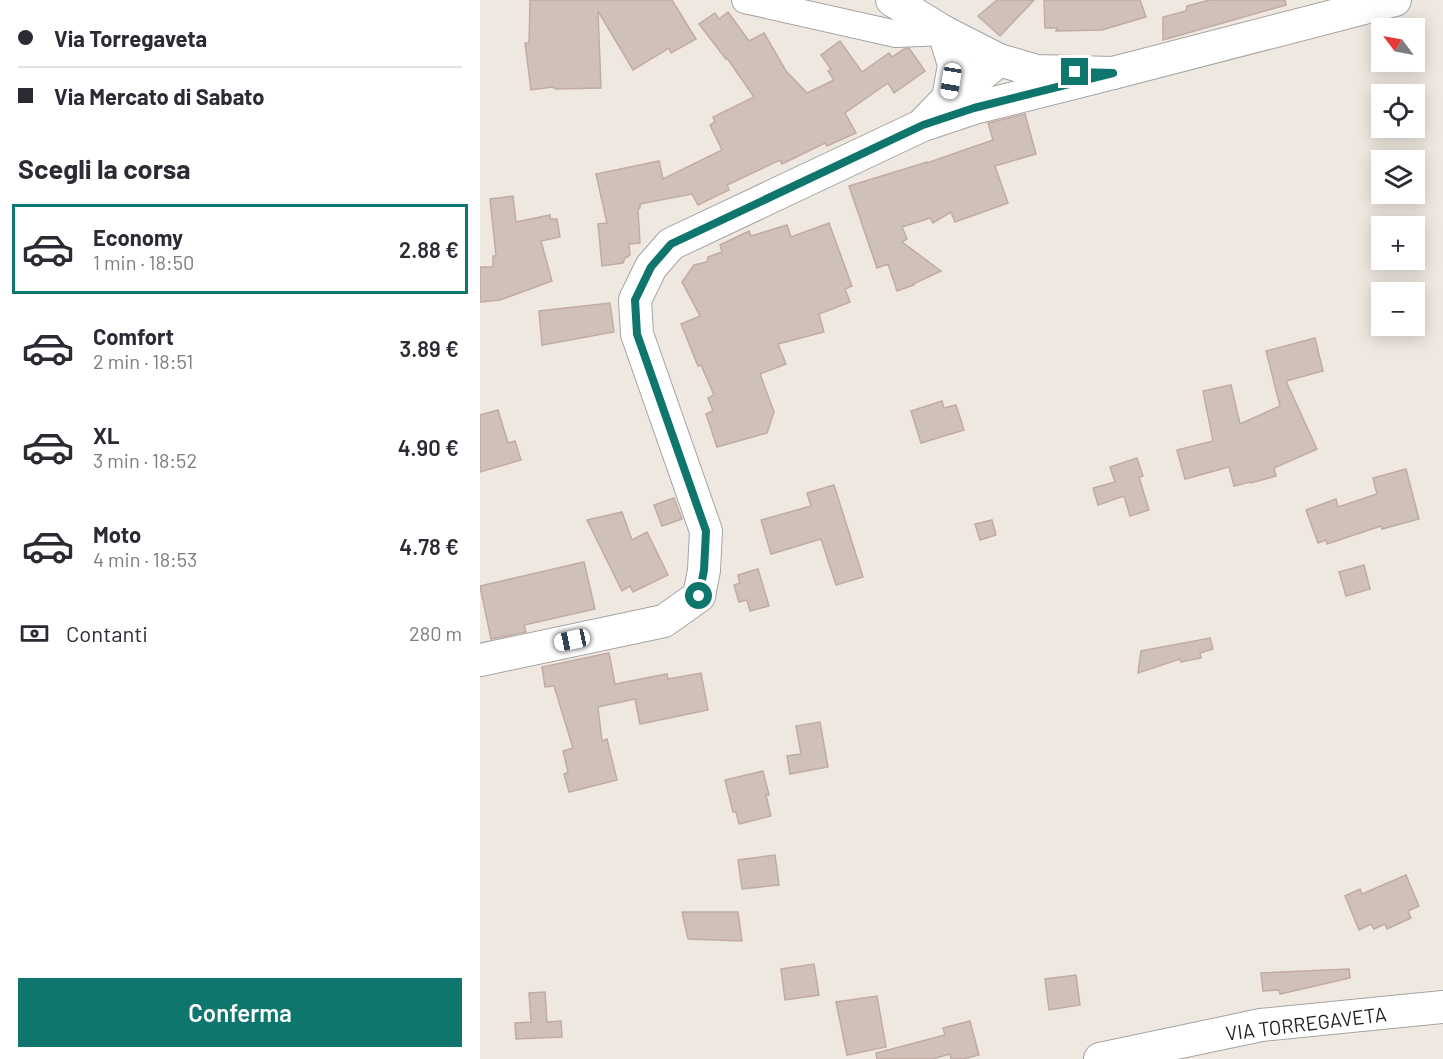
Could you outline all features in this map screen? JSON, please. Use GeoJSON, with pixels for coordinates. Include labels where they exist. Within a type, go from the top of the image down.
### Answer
{"type":"FeatureCollection","features":[{"type":"Feature","properties":{"kind":"street"},"geometry":{"type":"LineString","coordinates":[[745,0],[896,34],[944,32]]}},
{"type":"Feature","properties":{"kind":"street"},"geometry":{"type":"LineString","coordinates":[[892,0],[944,32],[999,60],[1037,71],[1113,73]]}},
{"type":"Feature","properties":{"kind":"street"},"geometry":{"type":"LineString","coordinates":[[480,660],[664,621],[699,596],[704,570],[706,531],[637,334],[635,300],[651,267],[671,244],[923,125],[974,108],[1395,0]]}},
{"type":"Feature","properties":{"kind":"street"},"geometry":{"type":"LineString","coordinates":[[923,125],[948,98],[954,64],[944,32]]}},
{"type":"Feature","properties":{"kind":"street"},"geometry":{"type":"LineString","coordinates":[[974,108],[993,92],[1002,77],[999,60]]}},
{"type":"Feature","properties":{"kind":"street"},"geometry":{"type":"LineString","coordinates":[[923,125],[999,60]]}},
{"type":"Feature","properties":{"kind":"street","name":"VIA TORREGAVETA"},"geometry":{"type":"LineString","coordinates":[[1100,1059],[1261,1025],[1443,1007]]}},
{"type":"Feature","properties":{"kind":"building"},"geometry":{"type":"Polygon","coordinates":[[[530,0],[672,0],[696,39],[671,53],[669,48],[633,70],[598,11],[601,88],[556,89],[552,87],[531,90],[525,43],[529,43],[530,0]]]}},
{"type":"Feature","properties":{"kind":"building"},"geometry":{"type":"Polygon","coordinates":[[[997,0],[1034,0],[1000,36],[978,16],[997,0]]]}},
{"type":"Feature","properties":{"kind":"building"},"geometry":{"type":"Polygon","coordinates":[[[1044,0],[1140,0],[1146,17],[1102,30],[1056,31],[1057,28],[1045,28],[1044,0]]]}},
{"type":"Feature","properties":{"kind":"building"},"geometry":{"type":"Polygon","coordinates":[[[1209,0],[1285,0],[1286,5],[1163,40],[1163,17],[1186,11],[1187,6],[1209,0]]]}},
{"type":"Feature","properties":{"kind":"building"},"geometry":{"type":"Polygon","coordinates":[[[728,12],[749,41],[764,33],[786,71],[807,93],[834,80],[828,71],[831,69],[821,55],[840,41],[862,72],[889,53],[892,57],[909,48],[925,71],[894,93],[888,83],[845,113],[856,133],[827,146],[825,143],[782,164],[780,160],[727,185],[729,190],[698,205],[692,194],[640,204],[638,209],[640,243],[629,244],[630,255],[623,263],[602,266],[598,224],[607,223],[596,174],[659,161],[663,179],[722,150],[710,125],[715,122],[713,117],[754,97],[727,58],[699,24],[715,13],[719,19],[728,12]]]}},
{"type":"Feature","properties":{"kind":"building"},"geometry":{"type":"Polygon","coordinates":[[[1025,114],[1036,154],[995,166],[1008,203],[955,222],[951,212],[933,223],[930,218],[902,227],[907,239],[902,242],[941,271],[897,291],[888,264],[877,268],[849,186],[927,163],[993,140],[988,123],[1025,114]]]}},
{"type":"Feature","properties":{"kind":"building"},"geometry":{"type":"Polygon","coordinates":[[[513,196],[516,222],[550,215],[550,219],[557,219],[560,237],[541,241],[552,281],[500,300],[480,302],[480,267],[493,267],[493,256],[496,256],[490,199],[513,196]]]}},
{"type":"Feature","properties":{"kind":"building"},"geometry":{"type":"Polygon","coordinates":[[[829,223],[852,286],[845,289],[850,302],[819,314],[824,332],[778,344],[786,364],[760,374],[774,412],[767,433],[717,447],[706,414],[713,411],[708,398],[714,395],[701,365],[698,366],[681,324],[700,316],[682,282],[694,265],[707,262],[708,257],[722,252],[720,245],[749,231],[751,236],[787,225],[791,237],[829,223]]]}},
{"type":"Feature","properties":{"kind":"building"},"geometry":{"type":"Polygon","coordinates":[[[610,303],[614,332],[542,345],[539,311],[610,303]]]}},
{"type":"Feature","properties":{"kind":"building"},"geometry":{"type":"Polygon","coordinates":[[[1315,338],[1323,371],[1286,381],[1317,449],[1274,468],[1276,476],[1251,483],[1234,486],[1229,467],[1185,479],[1177,450],[1213,441],[1203,391],[1231,385],[1240,424],[1280,406],[1266,351],[1315,338]]]}},
{"type":"Feature","properties":{"kind":"building"},"geometry":{"type":"Polygon","coordinates":[[[942,401],[944,408],[956,405],[964,430],[921,443],[911,411],[942,401]]]}},
{"type":"Feature","properties":{"kind":"building"},"geometry":{"type":"Polygon","coordinates":[[[498,410],[508,443],[515,441],[521,460],[480,472],[480,415],[498,410]]]}},
{"type":"Feature","properties":{"kind":"building"},"geometry":{"type":"Polygon","coordinates":[[[1137,458],[1143,476],[1139,477],[1149,510],[1130,516],[1124,496],[1098,505],[1093,488],[1115,482],[1110,467],[1137,458]]]}},
{"type":"Feature","properties":{"kind":"building"},"geometry":{"type":"Polygon","coordinates":[[[1406,469],[1419,519],[1382,529],[1381,526],[1327,544],[1326,540],[1318,543],[1306,510],[1336,499],[1338,507],[1377,494],[1373,478],[1406,469]]]}},
{"type":"Feature","properties":{"kind":"building"},"geometry":{"type":"Polygon","coordinates":[[[834,485],[863,577],[836,585],[821,539],[771,554],[761,520],[811,506],[807,493],[834,485]]]}},
{"type":"Feature","properties":{"kind":"building"},"geometry":{"type":"Polygon","coordinates":[[[674,498],[682,519],[662,526],[654,505],[674,498]]]}},
{"type":"Feature","properties":{"kind":"building"},"geometry":{"type":"Polygon","coordinates":[[[622,512],[632,540],[647,532],[668,575],[633,592],[630,586],[622,591],[587,520],[622,512]]]}},
{"type":"Feature","properties":{"kind":"building"},"geometry":{"type":"Polygon","coordinates":[[[992,520],[996,535],[980,540],[975,524],[992,520]]]}},
{"type":"Feature","properties":{"kind":"building"},"geometry":{"type":"Polygon","coordinates":[[[584,562],[595,609],[524,625],[526,632],[491,639],[480,586],[584,562]]]}},
{"type":"Feature","properties":{"kind":"building"},"geometry":{"type":"Polygon","coordinates":[[[1364,565],[1370,589],[1346,596],[1339,572],[1364,565]]]}},
{"type":"Feature","properties":{"kind":"building"},"geometry":{"type":"Polygon","coordinates":[[[758,569],[769,606],[750,611],[747,600],[739,602],[734,585],[740,583],[738,575],[758,569]]]}},
{"type":"Feature","properties":{"kind":"building"},"geometry":{"type":"Polygon","coordinates":[[[1210,638],[1213,649],[1200,653],[1201,658],[1181,662],[1180,659],[1138,673],[1141,651],[1210,638]]]}},
{"type":"Feature","properties":{"kind":"building"},"geometry":{"type":"Polygon","coordinates":[[[609,653],[615,684],[667,674],[668,679],[701,673],[708,710],[640,724],[635,699],[598,707],[602,741],[607,739],[617,780],[569,792],[564,774],[568,772],[563,751],[573,748],[554,686],[545,687],[542,667],[609,653]]]}},
{"type":"Feature","properties":{"kind":"building"},"geometry":{"type":"Polygon","coordinates":[[[820,722],[828,767],[790,774],[787,756],[801,754],[796,726],[820,722]]]}},
{"type":"Feature","properties":{"kind":"building"},"geometry":{"type":"Polygon","coordinates":[[[763,771],[771,816],[739,824],[736,812],[733,812],[725,780],[763,771]]]}},
{"type":"Feature","properties":{"kind":"building"},"geometry":{"type":"Polygon","coordinates":[[[775,855],[779,885],[742,889],[738,860],[775,855]]]}},
{"type":"Feature","properties":{"kind":"building"},"geometry":{"type":"Polygon","coordinates":[[[1406,875],[1419,906],[1408,911],[1411,918],[1387,929],[1385,924],[1374,929],[1371,924],[1359,930],[1345,896],[1360,889],[1362,894],[1406,875]]]}},
{"type":"Feature","properties":{"kind":"building"},"geometry":{"type":"Polygon","coordinates":[[[682,912],[738,912],[742,941],[688,939],[682,912]]]}},
{"type":"Feature","properties":{"kind":"building"},"geometry":{"type":"Polygon","coordinates":[[[814,964],[819,995],[785,1000],[781,969],[814,964]]]}},
{"type":"Feature","properties":{"kind":"building"},"geometry":{"type":"Polygon","coordinates":[[[1349,969],[1350,978],[1280,994],[1279,990],[1263,991],[1261,973],[1349,969]]]}},
{"type":"Feature","properties":{"kind":"building"},"geometry":{"type":"Polygon","coordinates":[[[1076,975],[1080,1005],[1049,1010],[1045,979],[1076,975]]]}},
{"type":"Feature","properties":{"kind":"building"},"geometry":{"type":"Polygon","coordinates":[[[545,992],[547,1022],[561,1021],[562,1037],[516,1039],[515,1023],[531,1022],[529,993],[545,992]]]}},
{"type":"Feature","properties":{"kind":"building"},"geometry":{"type":"Polygon","coordinates":[[[877,996],[886,1047],[847,1055],[836,1002],[877,996]]]}},
{"type":"Feature","properties":{"kind":"building"},"geometry":{"type":"Polygon","coordinates":[[[970,1021],[979,1055],[963,1059],[951,1059],[950,1054],[933,1059],[877,1059],[876,1053],[945,1035],[943,1028],[970,1021]]]}},
{"type":"Feature","properties":{"kind":"route"},"geometry":{"type":"LineString","coordinates":[[699,596],[704,570],[706,531],[637,334],[635,300],[651,267],[671,244],[923,125],[974,108],[1113,73],[1075,72]]}}]}
